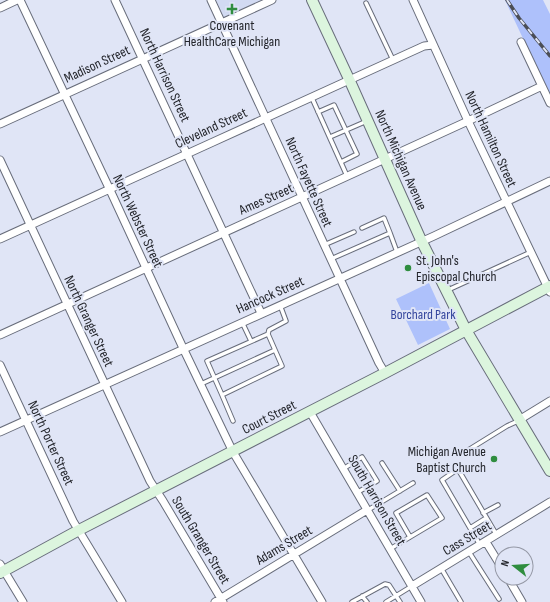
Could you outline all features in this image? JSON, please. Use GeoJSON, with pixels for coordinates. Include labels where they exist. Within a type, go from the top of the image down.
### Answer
{"type":"FeatureCollection","features":[{"type":"Feature","properties":{"kind":"main road","name":"North Michigan Avenue"},"geometry":{"type":"LineString","coordinates":[[312,0],[421,240],[466,330],[550,471]]}},
{"type":"Feature","properties":{"kind":"main road","name":"Court Street"},"geometry":{"type":"LineString","coordinates":[[1,569],[157,491],[466,330],[549,289]]}},
{"type":"Feature","properties":{"kind":"street"},"geometry":{"type":"LineString","coordinates":[[0,8],[18,0]]}},
{"type":"Feature","properties":{"kind":"street","name":"North Webster Street"},"geometry":{"type":"LineString","coordinates":[[18,0],[110,190],[145,268],[233,452],[322,602]]}},
{"type":"Feature","properties":{"kind":"street","name":"North Harrison Street"},"geometry":{"type":"LineString","coordinates":[[115,0],[261,313]]}},
{"type":"Feature","properties":{"kind":"street","name":"North Fayette Street"},"geometry":{"type":"LineString","coordinates":[[211,0],[330,259],[385,373]]}},
{"type":"Feature","properties":{"kind":"street","name":"Madison Street"},"geometry":{"type":"LineString","coordinates":[[0,124],[272,0]]}},
{"type":"Feature","properties":{"kind":"street","name":"North Hamilton Street"},"geometry":{"type":"LineString","coordinates":[[413,0],[468,121],[549,289]]}},
{"type":"Feature","properties":{"kind":"street"},"geometry":{"type":"LineString","coordinates":[[521,42],[550,103]]}},
{"type":"Feature","properties":{"kind":"street","name":"Cleveland Street"},"geometry":{"type":"LineString","coordinates":[[0,239],[110,190],[311,96],[424,46],[433,45]]}},
{"type":"Feature","properties":{"kind":"street","name":"Ames Street"},"geometry":{"type":"LineString","coordinates":[[0,335],[542,86]]}},
{"type":"Feature","properties":{"kind":"street","name":"North Granger Street"},"geometry":{"type":"LineString","coordinates":[[0,160],[150,481],[157,491]]}},
{"type":"Feature","properties":{"kind":"street","name":"Hancock Street"},"geometry":{"type":"LineString","coordinates":[[0,432],[550,181]]}},
{"type":"Feature","properties":{"kind":"street","name":"North Porter Street"},"geometry":{"type":"LineString","coordinates":[[0,365],[79,530],[122,602]]}},
{"type":"Feature","properties":{"kind":"street"},"geometry":{"type":"LineString","coordinates":[[519,420],[550,401]]}},
{"type":"Feature","properties":{"kind":"street","name":"South Harrison Street"},"geometry":{"type":"LineString","coordinates":[[310,412],[421,602]]}},
{"type":"Feature","properties":{"kind":"street","name":"South Granger Street"},"geometry":{"type":"LineString","coordinates":[[157,491],[220,601]]}},
{"type":"Feature","properties":{"kind":"street","name":"Cass Street"},"geometry":{"type":"LineString","coordinates":[[412,586],[550,502]]}},
{"type":"Feature","properties":{"kind":"street","name":"Adams Street"},"geometry":{"type":"LineString","coordinates":[[220,601],[367,510]]}},
{"type":"Feature","properties":{"kind":"street"},"geometry":{"type":"LineString","coordinates":[[483,543],[494,557]]}},
{"type":"Feature","properties":{"kind":"street"},"geometry":{"type":"LineString","coordinates":[[1,569],[23,602]]}},
{"type":"Feature","properties":{"kind":"street"},"geometry":{"type":"LineString","coordinates":[[513,586],[522,602]]}},
{"type":"Feature","properties":{"kind":"lane"},"geometry":{"type":"LineString","coordinates":[[366,2],[393,60]]}},
{"type":"Feature","properties":{"kind":"lane"},"geometry":{"type":"LineString","coordinates":[[311,96],[348,176]]}},
{"type":"Feature","properties":{"kind":"lane"},"geometry":{"type":"LineString","coordinates":[[318,112],[334,105],[346,130],[357,154],[341,162]]}},
{"type":"Feature","properties":{"kind":"lane"},"geometry":{"type":"LineString","coordinates":[[330,137],[368,121]]}},
{"type":"Feature","properties":{"kind":"lane"},"geometry":{"type":"LineString","coordinates":[[362,228],[384,218],[397,252]]}},
{"type":"Feature","properties":{"kind":"lane"},"geometry":{"type":"LineString","coordinates":[[324,246],[354,232]]}},
{"type":"Feature","properties":{"kind":"lane"},"geometry":{"type":"LineString","coordinates":[[330,259],[390,233]]}},
{"type":"Feature","properties":{"kind":"lane"},"geometry":{"type":"LineString","coordinates":[[447,291],[531,252]]}},
{"type":"Feature","properties":{"kind":"lane"},"geometry":{"type":"LineString","coordinates":[[233,421],[207,361],[268,334],[269,330],[286,321],[280,304]]}},
{"type":"Feature","properties":{"kind":"lane"},"geometry":{"type":"LineString","coordinates":[[242,322],[251,341]]}},
{"type":"Feature","properties":{"kind":"lane"},"geometry":{"type":"LineString","coordinates":[[222,395],[282,366],[268,334]]}},
{"type":"Feature","properties":{"kind":"lane"},"geometry":{"type":"LineString","coordinates":[[200,384],[275,350]]}},
{"type":"Feature","properties":{"kind":"lane"},"geometry":{"type":"LineString","coordinates":[[465,452],[519,420]]}},
{"type":"Feature","properties":{"kind":"lane"},"geometry":{"type":"LineString","coordinates":[[343,468],[362,457],[377,481],[358,492]]}},
{"type":"Feature","properties":{"kind":"lane"},"geometry":{"type":"LineString","coordinates":[[382,463],[400,491]]}},
{"type":"Feature","properties":{"kind":"lane"},"geometry":{"type":"LineString","coordinates":[[483,543],[470,528],[442,480],[458,469],[496,535]]}},
{"type":"Feature","properties":{"kind":"lane"},"geometry":{"type":"LineString","coordinates":[[367,510],[413,483]]}},
{"type":"Feature","properties":{"kind":"lane"},"geometry":{"type":"LineString","coordinates":[[390,549],[442,518],[427,495],[396,513],[410,537]]}},
{"type":"Feature","properties":{"kind":"lane"},"geometry":{"type":"LineString","coordinates":[[483,513],[498,505]]}},
{"type":"Feature","properties":{"kind":"lane"},"geometry":{"type":"LineString","coordinates":[[470,528],[486,518]]}},
{"type":"Feature","properties":{"kind":"lane"},"geometry":{"type":"LineString","coordinates":[[469,552],[499,599]]}},
{"type":"Feature","properties":{"kind":"lane"},"geometry":{"type":"LineString","coordinates":[[441,568],[461,602]]}},
{"type":"Feature","properties":{"kind":"lane"},"geometry":{"type":"LineString","coordinates":[[352,602],[385,584],[389,585],[400,602]]}},
{"type":"Feature","properties":{"kind":"lane","name":"Cass Street"},"geometry":{"type":"LineString","coordinates":[[386,602],[412,586]]}},
{"type":"Feature","properties":{"kind":"lane"},"geometry":{"type":"LineString","coordinates":[[362,596],[367,602]]}},
{"type":"Feature","properties":{"kind":"shaded area","name":"Covenant HealthCare Michigan"},"geometry":{"type":"Polygon","coordinates":[[[216,0],[263,0],[224,18],[216,0]]]}},
{"type":"Feature","properties":{"kind":"green space"},"geometry":{"type":"Polygon","coordinates":[[[505,0],[543,0],[550,14],[550,96],[505,0]]]}},
{"type":"Feature","properties":{"kind":"green space","name":"Borchard Park"},"geometry":{"type":"Polygon","coordinates":[[[429,283],[450,329],[418,345],[396,299],[429,283]]]}},
{"type":"Feature","properties":{"kind":"railway"},"geometry":{"type":"LineString","coordinates":[[507,0],[519,18],[550,56]]}},
{"type":"Feature","properties":{"kind":"place","name":"Covenant HealthCare Michigan"},"geometry":{"type":"Point","coordinates":[232,9]}},
{"type":"Feature","properties":{"kind":"place","name":"St. John's Episcopal Church"},"geometry":{"type":"Point","coordinates":[408,268]}},
{"type":"Feature","properties":{"kind":"place","name":"Michigan Avenue Baptist Church"},"geometry":{"type":"Point","coordinates":[494,459]}}]}
